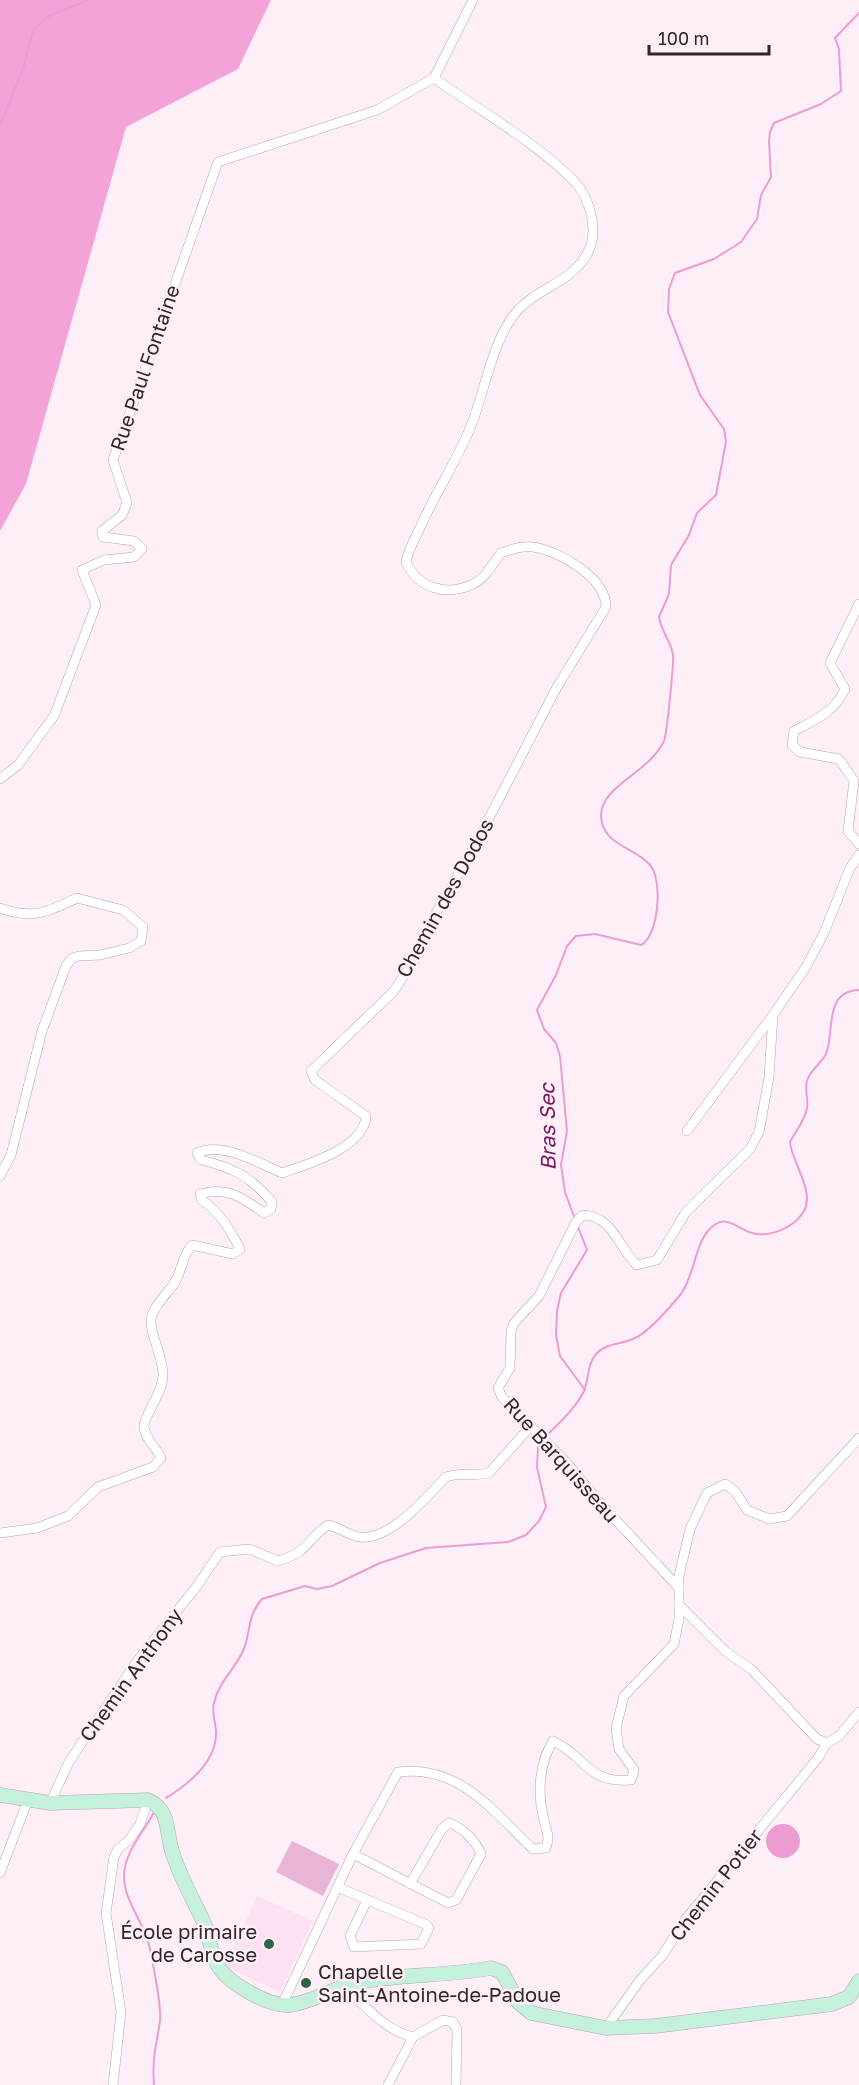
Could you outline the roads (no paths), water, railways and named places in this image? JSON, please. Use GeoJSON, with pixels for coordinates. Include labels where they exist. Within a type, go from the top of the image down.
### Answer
{"type":"FeatureCollection","features":[{"type":"Feature","properties":{"kind":"main road"},"geometry":{"type":"LineString","coordinates":[[0,1795],[50,1803],[148,1800],[158,1804],[165,1814],[169,1845],[180,1876],[205,1926],[218,1967],[236,1984],[282,2005],[298,2004],[359,1982],[491,1968],[502,1972],[518,2002],[531,2013],[606,2028],[655,2026],[832,2004],[849,1996],[859,1981]]}},
{"type":"Feature","properties":{"kind":"street"},"geometry":{"type":"LineString","coordinates":[[434,78],[473,0]]}},
{"type":"Feature","properties":{"kind":"street","name":"Rue Paul Fontaine"},"geometry":{"type":"LineString","coordinates":[[0,779],[18,765],[54,716],[96,605],[82,570],[104,560],[134,557],[142,549],[134,541],[103,537],[102,531],[122,515],[127,504],[113,460],[218,162],[377,110],[434,78]]}},
{"type":"Feature","properties":{"kind":"street","name":"Chemin des Dodos"},"geometry":{"type":"LineString","coordinates":[[0,1533],[37,1528],[68,1516],[98,1487],[153,1467],[161,1458],[147,1437],[144,1426],[156,1403],[163,1378],[162,1357],[150,1322],[155,1310],[176,1280],[186,1252],[192,1245],[233,1254],[240,1249],[230,1228],[213,1208],[202,1200],[200,1194],[212,1190],[225,1191],[242,1197],[264,1213],[271,1209],[272,1202],[257,1185],[231,1167],[201,1160],[197,1153],[207,1148],[237,1155],[282,1173],[315,1162],[348,1145],[366,1125],[366,1116],[315,1080],[311,1071],[393,992],[422,949],[436,913],[475,845],[557,687],[606,607],[606,598],[598,585],[576,565],[549,551],[532,547],[501,553],[487,572],[474,584],[444,590],[425,586],[413,576],[406,562],[434,496],[470,428],[503,335],[512,317],[538,293],[560,283],[575,271],[588,253],[593,232],[591,214],[574,181],[506,128],[434,78]]}},
{"type":"Feature","properties":{"kind":"street"},"geometry":{"type":"LineString","coordinates":[[859,604],[830,663],[845,689],[840,700],[826,714],[794,731],[791,740],[792,745],[800,752],[838,759],[854,781],[848,831],[859,844]]}},
{"type":"Feature","properties":{"kind":"street"},"geometry":{"type":"LineString","coordinates":[[687,1131],[806,967],[824,933],[850,868],[859,855]]}},
{"type":"Feature","properties":{"kind":"street"},"geometry":{"type":"LineString","coordinates":[[0,908],[21,916],[48,912],[77,898],[123,910],[143,927],[141,941],[129,948],[100,955],[72,958],[66,966],[42,1031],[11,1155],[0,1176]]}},
{"type":"Feature","properties":{"kind":"street","name":"Rue Barquisseau"},"geometry":{"type":"LineString","coordinates":[[679,1588],[600,1503],[567,1463],[502,1397],[498,1388],[510,1368],[511,1331],[514,1323],[539,1296],[576,1222],[583,1215],[594,1215],[605,1222],[637,1265],[647,1264],[657,1260],[686,1212],[750,1149],[759,1132],[769,1077],[772,1015]]}},
{"type":"Feature","properties":{"kind":"street","name":"Chemin Anthony"},"geometry":{"type":"LineString","coordinates":[[50,1803],[69,1762],[137,1661],[197,1586],[220,1552],[249,1549],[278,1561],[307,1548],[319,1531],[328,1525],[357,1537],[371,1537],[407,1517],[446,1477],[453,1474],[483,1475],[490,1472],[530,1427]]}},
{"type":"Feature","properties":{"kind":"street"},"geometry":{"type":"LineString","coordinates":[[282,2005],[353,1854],[398,1772],[408,1771],[454,1780],[472,1790],[533,1849],[546,1848],[550,1837],[542,1815],[540,1784],[544,1755],[553,1741],[564,1746],[597,1776],[619,1781],[631,1780],[634,1770],[619,1749],[616,1728],[624,1696],[674,1644],[679,1588],[690,1529],[707,1493],[725,1484],[735,1491],[747,1510],[769,1519],[788,1516],[859,1438]]}},
{"type":"Feature","properties":{"kind":"street"},"geometry":{"type":"LineString","coordinates":[[679,1605],[725,1651],[752,1670],[817,1739],[827,1743]]}},
{"type":"Feature","properties":{"kind":"street","name":"Chemin Potier"},"geometry":{"type":"LineString","coordinates":[[606,2028],[639,1980],[662,1956],[685,1920],[818,1758],[827,1743],[839,1736],[859,1712]]}},
{"type":"Feature","properties":{"kind":"street"},"geometry":{"type":"LineString","coordinates":[[0,1873],[28,1800]]}},
{"type":"Feature","properties":{"kind":"street"},"geometry":{"type":"LineString","coordinates":[[113,2085],[121,2012],[106,1912],[114,1857],[118,1849],[129,1840],[140,1824],[148,1800]]}},
{"type":"Feature","properties":{"kind":"street"},"geometry":{"type":"LineString","coordinates":[[353,1854],[410,1884],[448,1903],[456,1900],[481,1854],[477,1845],[457,1826],[448,1823],[442,1829],[410,1884]]}},
{"type":"Feature","properties":{"kind":"street"},"geometry":{"type":"LineString","coordinates":[[337,1887],[426,1924],[429,1928],[425,1939],[415,1946],[354,1947],[350,1936],[367,1900]]}},
{"type":"Feature","properties":{"kind":"street"},"geometry":{"type":"LineString","coordinates":[[344,1987],[388,2027],[414,2037]]}},
{"type":"Feature","properties":{"kind":"street"},"geometry":{"type":"LineString","coordinates":[[388,2085],[414,2037],[443,2020],[453,2022],[457,2030],[456,2085]]}},
{"type":"Feature","properties":{"kind":"waterway"},"geometry":{"type":"LineString","coordinates":[[0,125],[23,69],[33,30],[49,16],[88,0]]}},
{"type":"Feature","properties":{"kind":"waterway","name":"Bras Sec"},"geometry":{"type":"LineString","coordinates":[[575,1219],[565,1192],[561,1165],[567,1131],[560,1056],[556,1043],[544,1029],[537,1010],[556,975],[567,946],[576,936],[595,934],[641,945],[652,931],[658,894],[654,872],[644,859],[607,833],[602,825],[601,815],[603,805],[609,795],[648,762],[664,741],[673,655],[659,617],[669,594],[671,565],[689,535],[697,513],[716,495],[726,442],[724,429],[700,395],[668,312],[669,289],[675,273],[714,259],[741,242],[757,219],[761,195],[771,177],[769,141],[774,123],[821,104],[841,91],[839,49],[835,38],[859,13]]}},
{"type":"Feature","properties":{"kind":"waterway"},"geometry":{"type":"LineString","coordinates":[[546,1436],[581,1397],[586,1386],[591,1361],[597,1353],[605,1347],[641,1335],[681,1294],[689,1279],[704,1237],[714,1225],[725,1222],[752,1233],[766,1234],[781,1230],[800,1217],[807,1203],[807,1195],[790,1142],[806,1113],[808,1077],[826,1054],[829,1045],[835,1005],[840,997],[848,992],[859,990]]}},
{"type":"Feature","properties":{"kind":"waterway","name":"Bras Sec"},"geometry":{"type":"LineString","coordinates":[[578,1227],[587,1250],[561,1293],[557,1311],[556,1335],[560,1356],[585,1390]]}},
{"type":"Feature","properties":{"kind":"waterway"},"geometry":{"type":"LineString","coordinates":[[166,1798],[191,1780],[211,1755],[216,1735],[213,1711],[216,1696],[243,1651],[254,1611],[262,1599],[305,1586],[317,1589],[332,1586],[380,1563],[426,1548],[508,1542],[526,1535],[539,1521],[546,1507],[537,1467],[538,1447]]}},
{"type":"Feature","properties":{"kind":"waterway"},"geometry":{"type":"LineString","coordinates":[[153,1814],[127,1859],[124,1876],[127,1895],[144,1930],[150,1949],[159,1996],[160,2021],[154,2060],[154,2085]]}},
{"type":"Feature","properties":{"kind":"place","name":"École primaire de Carosse"},"geometry":{"type":"Point","coordinates":[269,1944]}},
{"type":"Feature","properties":{"kind":"place","name":"Chapelle Saint-Antoine-de-Padoue"},"geometry":{"type":"Point","coordinates":[306,1983]}}]}
